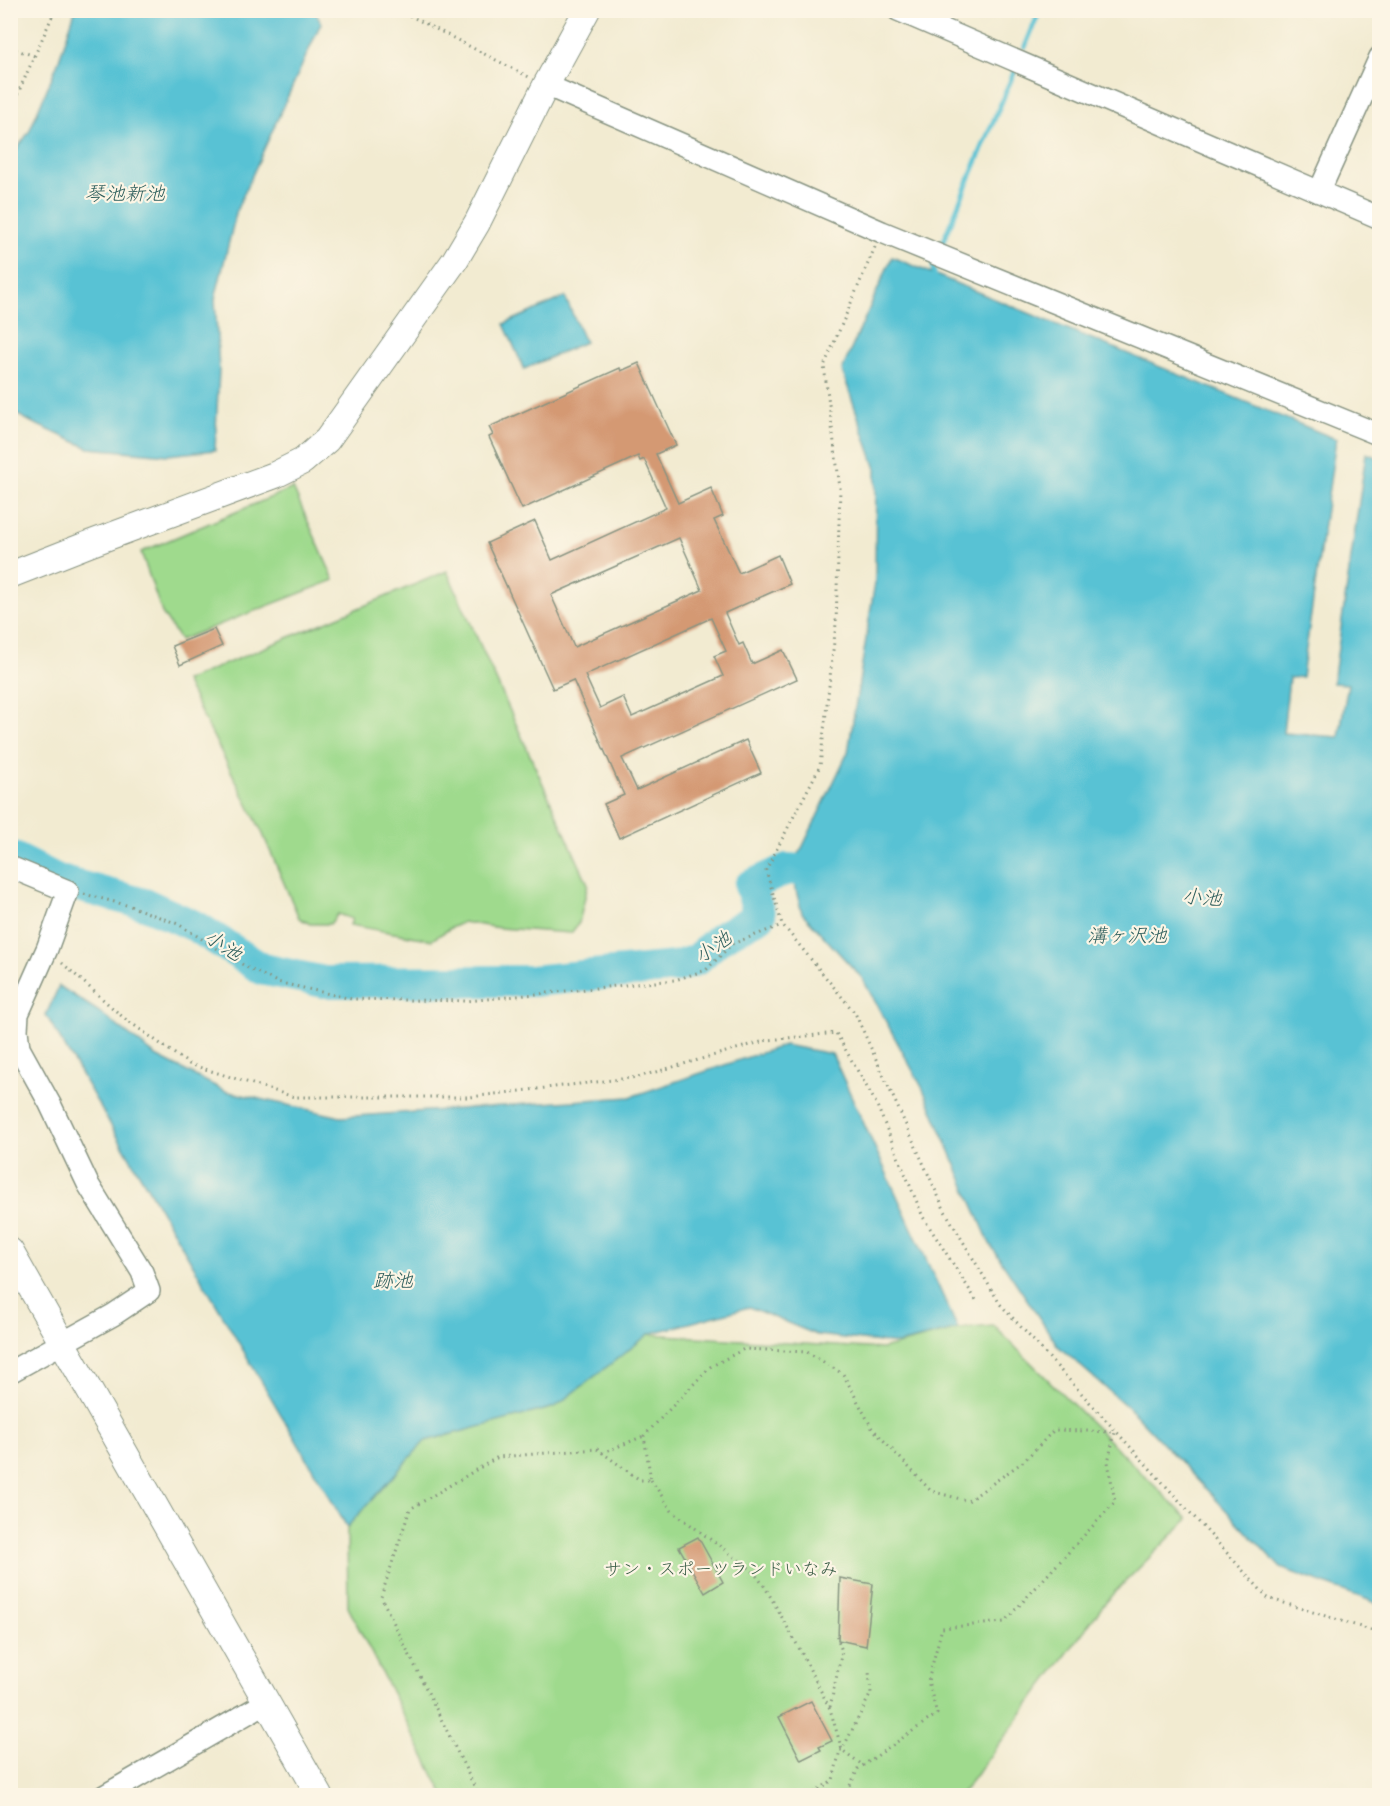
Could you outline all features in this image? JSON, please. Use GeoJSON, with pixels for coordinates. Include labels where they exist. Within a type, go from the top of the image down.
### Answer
{"type":"FeatureCollection","features":[{"type":"Feature","properties":{"kind":"street"},"geometry":{"type":"LineString","coordinates":[[10,575],[275,476],[303,461],[327,440],[454,260],[477,223],[546,85],[587,10]]}},
{"type":"Feature","properties":{"kind":"street"},"geometry":{"type":"LineString","coordinates":[[898,10],[1380,218]]}},
{"type":"Feature","properties":{"kind":"street"},"geometry":{"type":"LineString","coordinates":[[1319,192],[1380,57]]}},
{"type":"Feature","properties":{"kind":"street"},"geometry":{"type":"LineString","coordinates":[[546,85],[882,232],[1380,435]]}},
{"type":"Feature","properties":{"kind":"street"},"geometry":{"type":"LineString","coordinates":[[10,867],[68,891],[47,949],[18,1014],[19,1048],[50,1104],[88,1184],[142,1272],[149,1291],[113,1315],[10,1372]]}},
{"type":"Feature","properties":{"kind":"street"},"geometry":{"type":"LineString","coordinates":[[10,1251],[320,1796]]}},
{"type":"Feature","properties":{"kind":"street"},"geometry":{"type":"LineString","coordinates":[[104,1796],[267,1702]]}},
{"type":"Feature","properties":{"kind":"path"},"geometry":{"type":"LineString","coordinates":[[10,111],[55,10]]}},
{"type":"Feature","properties":{"kind":"path"},"geometry":{"type":"LineString","coordinates":[[399,10],[546,85]]}},
{"type":"Feature","properties":{"kind":"path"},"geometry":{"type":"LineString","coordinates":[[10,48],[35,56]]}},
{"type":"Feature","properties":{"kind":"path"},"geometry":{"type":"LineString","coordinates":[[882,232],[824,366],[840,488],[836,624],[820,766],[766,870],[783,924],[855,1013],[945,1211],[1000,1304],[1268,1598],[1380,1633]]}},
{"type":"Feature","properties":{"kind":"path"},"geometry":{"type":"LineString","coordinates":[[68,891],[130,906],[178,924],[248,968],[277,982],[352,999],[467,1001],[675,981],[706,970],[732,944],[783,924]]}},
{"type":"Feature","properties":{"kind":"path"},"geometry":{"type":"LineString","coordinates":[[47,949],[124,1018],[189,1064],[294,1097],[481,1095],[638,1077],[768,1040],[836,1033],[876,1103],[923,1217],[978,1303]]}},
{"type":"Feature","properties":{"kind":"path"},"geometry":{"type":"LineString","coordinates":[[603,1453],[644,1436],[710,1367],[744,1349],[807,1352],[843,1374],[872,1428],[931,1491],[968,1502],[1024,1461],[1054,1430],[1115,1432]]}},
{"type":"Feature","properties":{"kind":"path"},"geometry":{"type":"LineString","coordinates":[[845,1796],[858,1769],[937,1714],[928,1681],[942,1628],[1004,1622],[1115,1502],[1107,1462],[1115,1432]]}},
{"type":"Feature","properties":{"kind":"path"},"geometry":{"type":"LineString","coordinates":[[644,1436],[651,1480],[672,1511],[752,1570],[765,1587],[830,1709],[842,1750],[864,1766]]}},
{"type":"Feature","properties":{"kind":"path"},"geometry":{"type":"LineString","coordinates":[[479,1796],[381,1597],[410,1509],[498,1457],[597,1449],[640,1480],[651,1480]]}},
{"type":"Feature","properties":{"kind":"path"},"geometry":{"type":"LineString","coordinates":[[830,1709],[842,1652],[836,1634]]}},
{"type":"Feature","properties":{"kind":"path"},"geometry":{"type":"LineString","coordinates":[[809,1796],[833,1780],[840,1750],[871,1693],[869,1672]]}},
{"type":"Feature","properties":{"kind":"green space"},"geometry":{"type":"Polygon","coordinates":[[[293,488],[334,580],[180,640],[162,613],[141,552],[293,488]]]}},
{"type":"Feature","properties":{"kind":"green space"},"geometry":{"type":"Polygon","coordinates":[[[447,571],[588,884],[579,923],[571,933],[499,928],[463,922],[432,940],[350,925],[352,919],[338,914],[330,924],[310,924],[299,918],[262,832],[185,681],[447,571]]]}},
{"type":"Feature","properties":{"kind":"green space","name":"サン・スポーツランドいなみ"},"geometry":{"type":"Polygon","coordinates":[[[994,1326],[1188,1519],[1108,1599],[960,1796],[444,1795],[348,1607],[347,1527],[425,1441],[555,1407],[649,1334],[882,1349],[958,1329],[994,1326]]]}},
{"type":"Feature","properties":{"kind":"water","name":"琴池新池"},"geometry":{"type":"Polygon","coordinates":[[[75,11],[315,11],[321,23],[237,209],[215,299],[219,370],[215,450],[168,455],[89,448],[11,411],[11,157],[29,132],[59,60],[75,11]]]}},
{"type":"Feature","properties":{"kind":"water","name":"溝ヶ沢池"},"geometry":{"type":"Polygon","coordinates":[[[892,257],[1336,439],[1302,677],[1289,678],[1283,733],[1339,737],[1348,684],[1333,683],[1366,453],[1379,458],[1379,1604],[1281,1568],[1132,1411],[1058,1346],[990,1244],[923,1089],[862,978],[802,913],[791,871],[848,752],[875,582],[876,469],[842,370],[892,257]]]}},
{"type":"Feature","properties":{"kind":"water"},"geometry":{"type":"Polygon","coordinates":[[[565,297],[585,342],[524,369],[504,324],[565,297]]]}},
{"type":"Feature","properties":{"kind":"water","name":"跡池"},"geometry":{"type":"Polygon","coordinates":[[[59,986],[98,1011],[156,1056],[225,1091],[341,1117],[630,1097],[784,1045],[832,1054],[958,1329],[898,1344],[817,1335],[749,1307],[649,1334],[555,1407],[425,1441],[347,1527],[46,1015],[59,986]]]}},
{"type":"Feature","properties":{"kind":"building"},"geometry":{"type":"Polygon","coordinates":[[[639,363],[676,445],[656,454],[678,503],[711,488],[723,516],[714,520],[739,573],[778,555],[790,584],[725,613],[739,645],[743,643],[752,664],[783,650],[797,679],[622,758],[637,790],[746,740],[761,773],[619,838],[604,804],[624,795],[573,680],[553,689],[487,543],[535,521],[552,560],[666,508],[644,459],[640,461],[638,456],[522,509],[489,437],[493,435],[489,427],[620,368],[621,371],[639,363]],[[679,538],[551,595],[574,647],[702,590],[679,538]],[[711,618],[585,675],[600,708],[623,697],[632,717],[723,676],[714,656],[726,651],[711,618]]]}},
{"type":"Feature","properties":{"kind":"building"},"geometry":{"type":"Polygon","coordinates":[[[214,629],[222,646],[180,665],[172,646],[214,629]]]}},
{"type":"Feature","properties":{"kind":"building"},"geometry":{"type":"Polygon","coordinates":[[[698,1537],[723,1582],[705,1593],[679,1547],[698,1537]]]}},
{"type":"Feature","properties":{"kind":"building"},"geometry":{"type":"Polygon","coordinates":[[[840,1578],[873,1584],[866,1646],[838,1640],[840,1578]]]}},
{"type":"Feature","properties":{"kind":"building"},"geometry":{"type":"Polygon","coordinates":[[[811,1701],[832,1741],[819,1747],[821,1750],[801,1760],[779,1717],[811,1701]]]}},
{"type":"Feature","properties":{"kind":"waterway"},"geometry":{"type":"LineString","coordinates":[[1025,47],[1040,10]]}},
{"type":"Feature","properties":{"kind":"waterway"},"geometry":{"type":"LineString","coordinates":[[939,251],[1015,70]]}},
{"type":"Feature","properties":{"kind":"waterway"},"geometry":{"type":"LineString","coordinates":[[935,279],[933,266],[936,259]]}},
{"type":"Feature","properties":{"kind":"waterway","name":"小池"},"geometry":{"type":"LineString","coordinates":[[10,856],[60,881],[148,905],[197,927],[262,969],[324,982],[532,981],[675,967],[696,960],[720,938],[760,916],[750,886],[787,869],[815,871],[831,882]]}}]}
